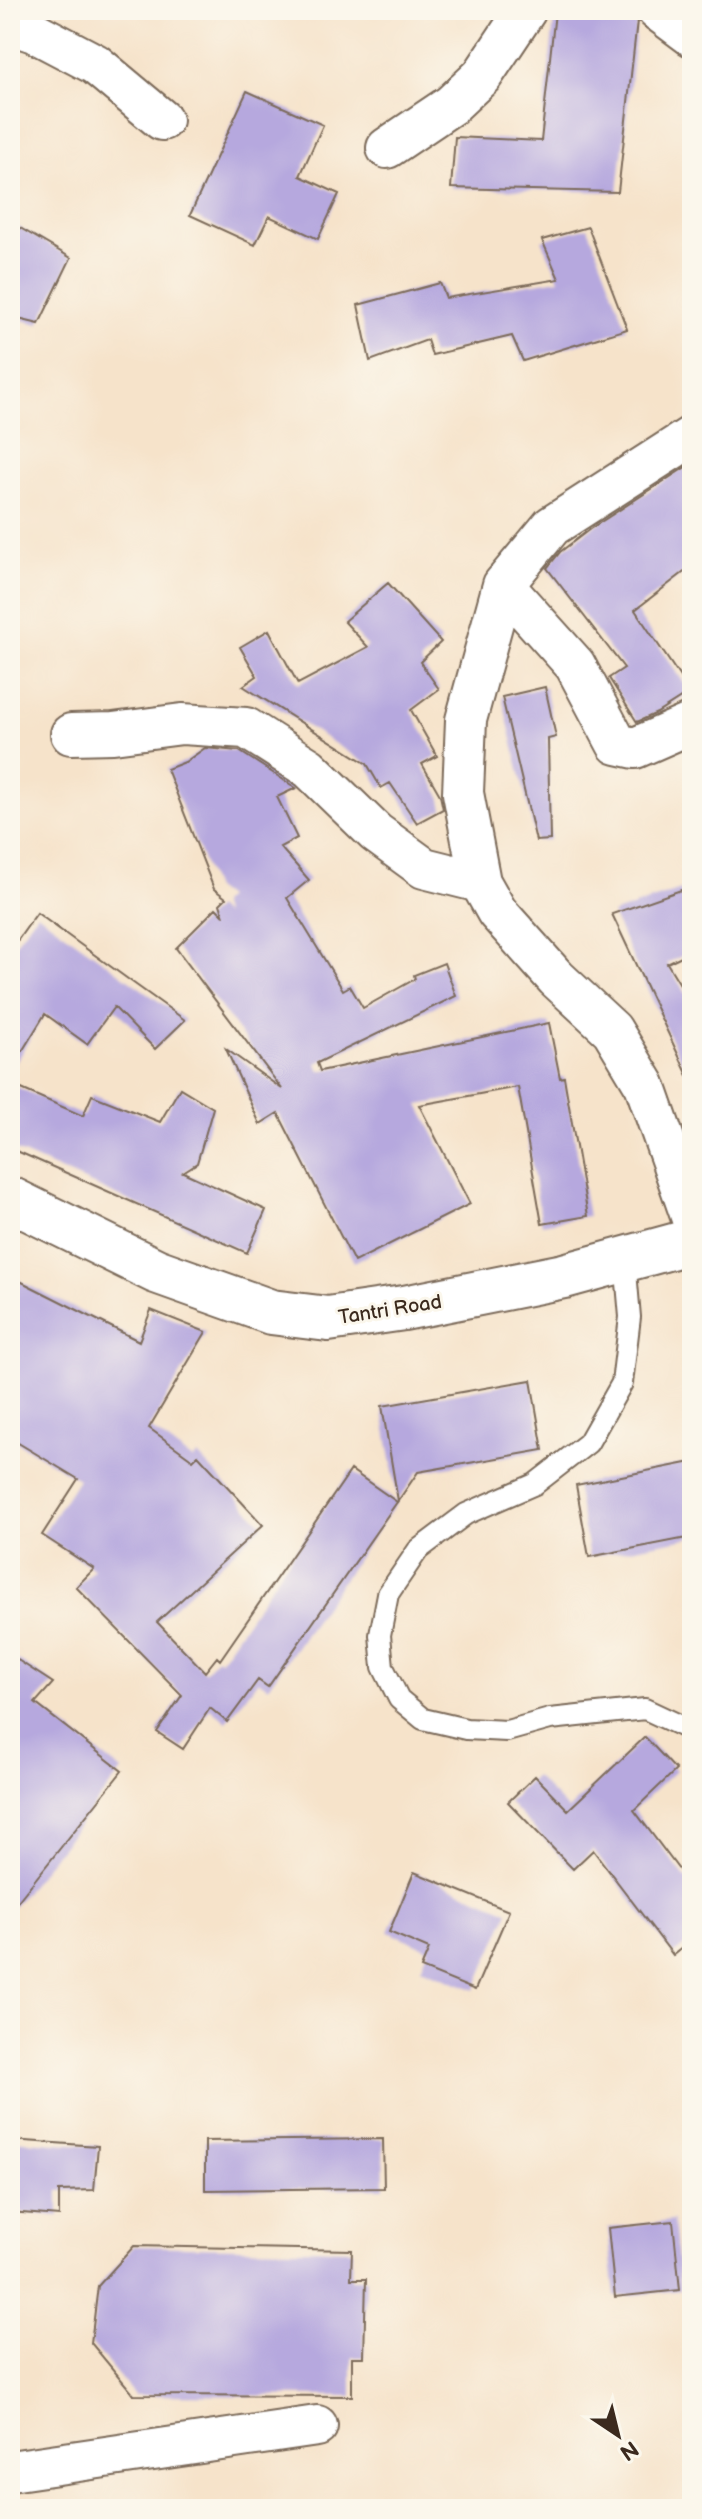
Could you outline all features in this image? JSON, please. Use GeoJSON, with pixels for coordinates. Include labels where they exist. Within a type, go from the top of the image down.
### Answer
{"type":"FeatureCollection","features":[{"type":"Feature","properties":{"kind":"street"},"geometry":{"type":"LineString","coordinates":[[387,148],[451,105],[482,76],[526,10]]}},
{"type":"Feature","properties":{"kind":"street"},"geometry":{"type":"LineString","coordinates":[[657,10],[692,36]]}},
{"type":"Feature","properties":{"kind":"street"},"geometry":{"type":"LineString","coordinates":[[10,24],[34,32],[95,64],[162,120]]}},
{"type":"Feature","properties":{"kind":"street"},"geometry":{"type":"LineString","coordinates":[[692,436],[552,526],[503,585],[466,720],[463,793],[480,882],[497,912],[556,978],[612,1030],[645,1085],[692,1219]]}},
{"type":"Feature","properties":{"kind":"street"},"geometry":{"type":"LineString","coordinates":[[503,585],[575,665],[617,744],[635,748],[692,723]]}},
{"type":"Feature","properties":{"kind":"street"},"geometry":{"type":"LineString","coordinates":[[71,734],[113,733],[182,724],[246,728],[309,768],[376,833],[424,868],[480,882]]}},
{"type":"Feature","properties":{"kind":"street","name":"Tantri Road"},"geometry":{"type":"LineString","coordinates":[[10,1199],[156,1271],[271,1312],[328,1319],[506,1288],[692,1241]]}},
{"type":"Feature","properties":{"kind":"street"},"geometry":{"type":"LineString","coordinates":[[10,2471],[317,2426]]}},
{"type":"Feature","properties":{"kind":"lane"},"geometry":{"type":"LineString","coordinates":[[625,1260],[630,1317],[622,1383],[588,1443],[535,1484],[466,1514],[418,1550],[388,1594],[380,1635],[383,1667],[399,1699],[423,1719],[466,1729],[507,1731],[550,1719],[645,1709],[692,1731]]}},
{"type":"Feature","properties":{"kind":"building"},"geometry":{"type":"Polygon","coordinates":[[[555,12],[637,21],[618,192],[451,188],[455,137],[541,141],[555,12]]]}},
{"type":"Feature","properties":{"kind":"building"},"geometry":{"type":"Polygon","coordinates":[[[247,91],[323,125],[300,176],[339,194],[318,239],[269,216],[255,245],[190,215],[247,91]]]}},
{"type":"Feature","properties":{"kind":"building"},"geometry":{"type":"Polygon","coordinates":[[[10,222],[71,258],[39,324],[10,317],[10,222]]]}},
{"type":"Feature","properties":{"kind":"building"},"geometry":{"type":"Polygon","coordinates":[[[588,227],[627,329],[523,361],[512,336],[432,355],[427,340],[370,361],[358,305],[440,283],[446,298],[559,279],[542,240],[588,227]]]}},
{"type":"Feature","properties":{"kind":"building"},"geometry":{"type":"Polygon","coordinates":[[[692,463],[692,566],[635,610],[690,692],[637,722],[609,678],[624,668],[547,568],[560,552],[590,529],[692,463]]]}},
{"type":"Feature","properties":{"kind":"building"},"geometry":{"type":"Polygon","coordinates":[[[388,583],[441,642],[420,662],[439,689],[411,710],[437,756],[422,764],[440,795],[443,809],[417,823],[390,783],[381,788],[367,764],[243,686],[257,676],[240,647],[269,630],[298,684],[368,647],[344,621],[388,583]]]}},
{"type":"Feature","properties":{"kind":"building"},"geometry":{"type":"Polygon","coordinates":[[[545,687],[556,737],[548,739],[550,840],[536,841],[502,697],[545,687]]]}},
{"type":"Feature","properties":{"kind":"building"},"geometry":{"type":"Polygon","coordinates":[[[205,748],[239,751],[296,788],[277,797],[297,838],[280,847],[309,880],[287,898],[343,990],[350,986],[363,1008],[415,979],[414,975],[444,963],[456,996],[317,1063],[320,1071],[549,1023],[560,1078],[564,1077],[588,1216],[542,1224],[518,1087],[419,1105],[470,1204],[354,1262],[278,1113],[260,1124],[226,1049],[282,1089],[176,948],[216,908],[224,916],[220,904],[226,898],[214,889],[167,769],[185,762],[205,748]]]}},
{"type":"Feature","properties":{"kind":"building"},"geometry":{"type":"Polygon","coordinates":[[[681,890],[692,920],[692,951],[667,963],[692,1004],[692,1084],[612,914],[681,890]]]}},
{"type":"Feature","properties":{"kind":"building"},"geometry":{"type":"Polygon","coordinates":[[[37,913],[185,1020],[155,1049],[114,1007],[87,1044],[45,1014],[10,1071],[10,951],[37,913]]]}},
{"type":"Feature","properties":{"kind":"building"},"geometry":{"type":"Polygon","coordinates":[[[10,1084],[83,1116],[92,1095],[160,1122],[180,1088],[213,1108],[197,1163],[183,1172],[266,1210],[247,1253],[10,1148],[10,1084]]]}},
{"type":"Feature","properties":{"kind":"building"},"geometry":{"type":"Polygon","coordinates":[[[10,1276],[139,1341],[151,1310],[206,1332],[149,1428],[193,1460],[198,1455],[263,1525],[157,1622],[205,1672],[217,1657],[220,1660],[351,1470],[397,1502],[268,1687],[258,1680],[227,1722],[210,1708],[183,1749],[157,1732],[182,1695],[76,1587],[94,1569],[42,1535],[78,1479],[10,1438],[10,1276]]]}},
{"type":"Feature","properties":{"kind":"building"},"geometry":{"type":"Polygon","coordinates":[[[531,1380],[543,1450],[418,1472],[398,1501],[382,1406],[531,1380]]]}},
{"type":"Feature","properties":{"kind":"building"},"geometry":{"type":"Polygon","coordinates":[[[692,1462],[692,1537],[589,1557],[576,1485],[692,1462]]]}},
{"type":"Feature","properties":{"kind":"building"},"geometry":{"type":"Polygon","coordinates":[[[10,1655],[53,1683],[35,1703],[122,1771],[10,1911],[10,1655]]]}},
{"type":"Feature","properties":{"kind":"building"},"geometry":{"type":"Polygon","coordinates":[[[645,1737],[676,1770],[634,1810],[692,1887],[692,1940],[673,1955],[593,1850],[573,1869],[508,1802],[535,1776],[568,1810],[645,1737]]]}},
{"type":"Feature","properties":{"kind":"building"},"geometry":{"type":"Polygon","coordinates":[[[414,1872],[509,1911],[475,1990],[421,1968],[429,1949],[389,1932],[414,1872]]]}},
{"type":"Feature","properties":{"kind":"building"},"geometry":{"type":"Polygon","coordinates":[[[383,2139],[384,2188],[205,2190],[205,2141],[383,2139]]]}},
{"type":"Feature","properties":{"kind":"building"},"geometry":{"type":"Polygon","coordinates":[[[10,2140],[98,2146],[94,2190],[59,2191],[59,2216],[10,2212],[10,2140]]]}},
{"type":"Feature","properties":{"kind":"building"},"geometry":{"type":"Polygon","coordinates":[[[673,2221],[680,2290],[615,2297],[608,2228],[673,2221]]]}},
{"type":"Feature","properties":{"kind":"building"},"geometry":{"type":"Polygon","coordinates":[[[134,2246],[352,2250],[351,2279],[366,2279],[364,2357],[352,2357],[352,2396],[134,2395],[91,2343],[98,2286],[134,2246]]]}}]}
